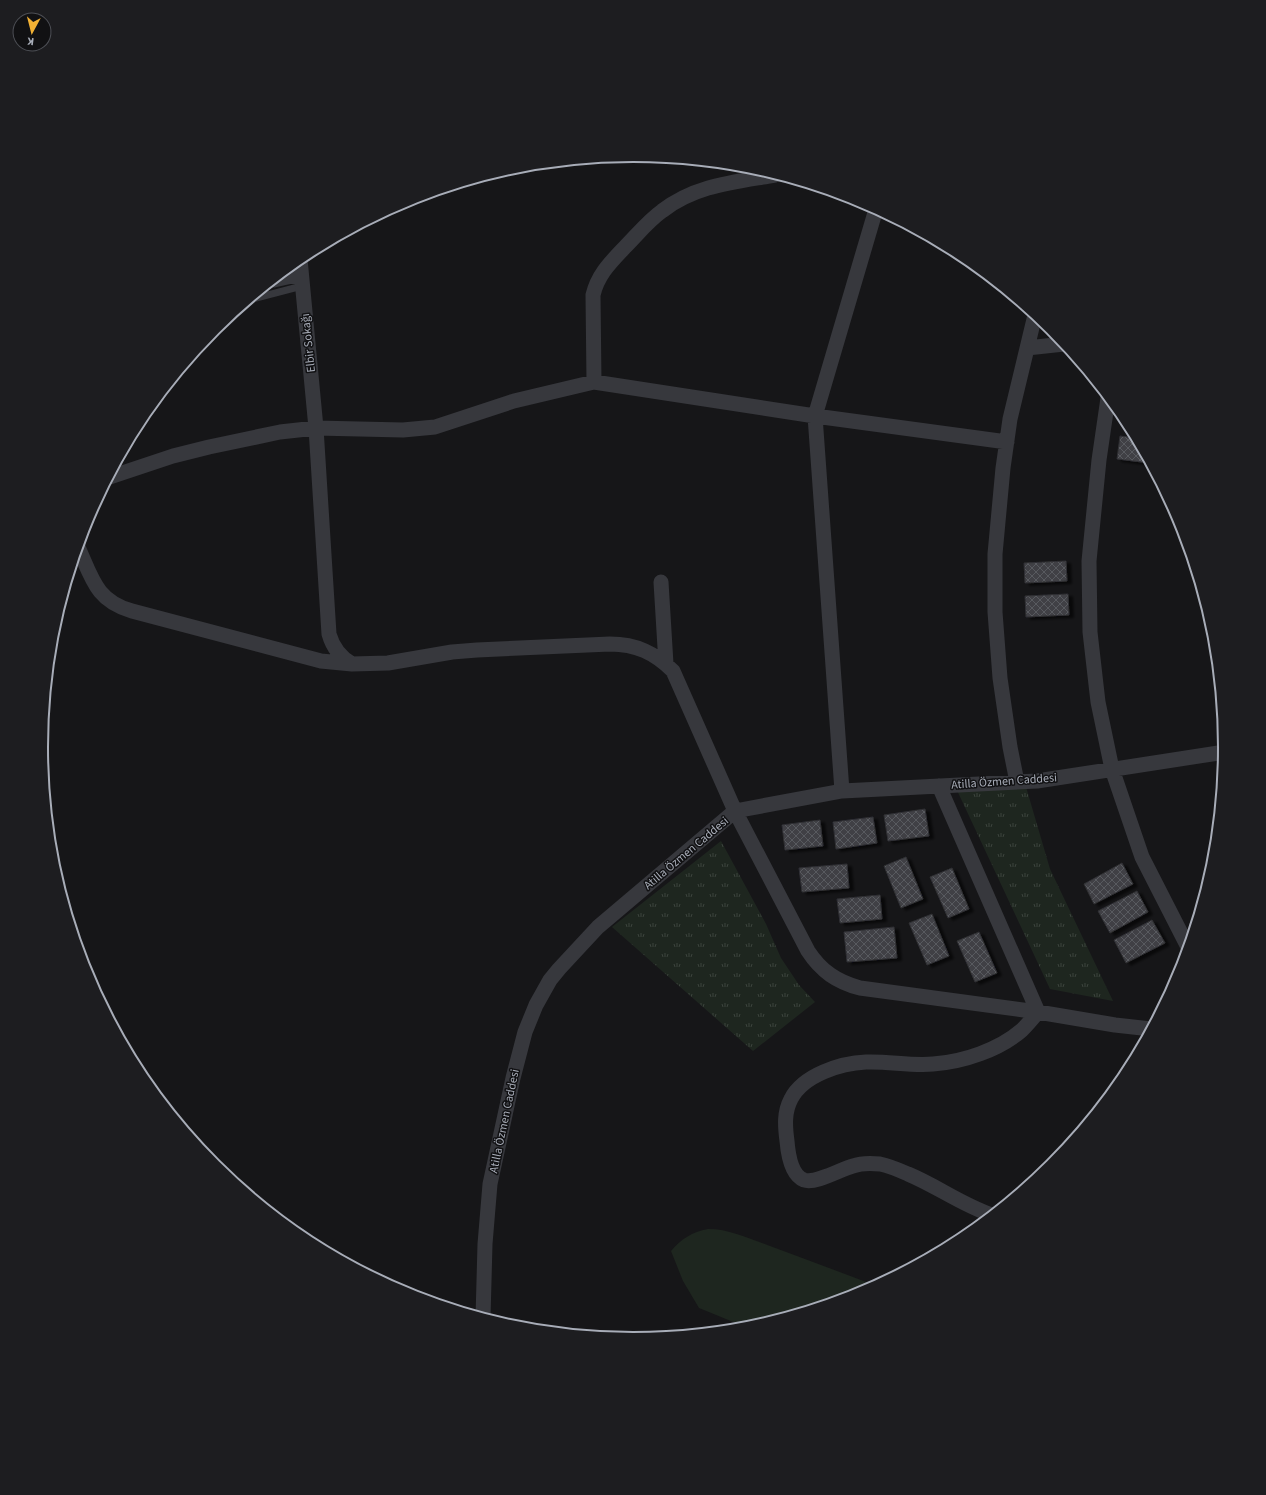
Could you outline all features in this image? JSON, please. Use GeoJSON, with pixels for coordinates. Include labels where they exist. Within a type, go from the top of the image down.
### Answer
{"type":"FeatureCollection","features":[{"type":"Feature","properties":{"kind":"street"},"geometry":{"type":"LineString","coordinates":[[594,382],[593,295],[595,285],[605,269],[662,210],[688,195],[713,186],[762,177]]}},
{"type":"Feature","properties":{"kind":"street"},"geometry":{"type":"LineString","coordinates":[[842,791],[814,416],[874,215]]}},
{"type":"Feature","properties":{"kind":"street"},"geometry":{"type":"LineString","coordinates":[[285,277],[301,273]]}},
{"type":"Feature","properties":{"kind":"street","name":"Elbir Sokağı"},"geometry":{"type":"LineString","coordinates":[[301,273],[316,428],[329,634],[335,649],[352,664]]}},
{"type":"Feature","properties":{"kind":"street"},"geometry":{"type":"LineString","coordinates":[[1017,782],[1005,713],[995,612],[995,554],[1006,442],[1010,419],[1033,321]]}},
{"type":"Feature","properties":{"kind":"street"},"geometry":{"type":"LineString","coordinates":[[1027,348],[1057,345]]}},
{"type":"Feature","properties":{"kind":"street"},"geometry":{"type":"LineString","coordinates":[[115,475],[172,456],[266,435],[316,428],[404,430],[448,424],[474,413],[514,401],[594,382],[814,416],[1006,442]]}},
{"type":"Feature","properties":{"kind":"street"},"geometry":{"type":"LineString","coordinates":[[1107,405],[1093,511],[1089,561],[1088,597],[1095,681],[1104,736],[1112,769],[1142,857],[1185,941]]}},
{"type":"Feature","properties":{"kind":"street"},"geometry":{"type":"LineString","coordinates":[[81,554],[96,589],[102,596],[116,606],[321,660],[352,664],[388,663],[452,652],[616,644],[642,649],[654,655],[666,664],[672,671],[735,812],[808,951],[820,967],[827,973],[843,982],[860,988],[1146,1028]]}},
{"type":"Feature","properties":{"kind":"street"},"geometry":{"type":"LineString","coordinates":[[662,582],[666,664]]}},
{"type":"Feature","properties":{"kind":"street","name":"Atilla Özmen Caddesi"},"geometry":{"type":"LineString","coordinates":[[483,1313],[485,1244],[490,1184],[513,1078],[525,1032],[536,1005],[559,969],[571,954],[598,927],[735,812],[842,791],[1037,781],[1218,753]]}},
{"type":"Feature","properties":{"kind":"street"},"geometry":{"type":"LineString","coordinates":[[939,786],[1038,1012]]}},
{"type":"Feature","properties":{"kind":"street"},"geometry":{"type":"LineString","coordinates":[[987,1213],[961,1202],[927,1182],[897,1169],[879,1164],[871,1163],[853,1166],[812,1181],[804,1180],[796,1174],[790,1157],[786,1131],[786,1112],[791,1098],[800,1086],[827,1071],[856,1063],[932,1064],[961,1059],[988,1050],[1012,1037],[1022,1030],[1038,1012]]}},
{"type":"Feature","properties":{"kind":"lane"},"geometry":{"type":"LineString","coordinates":[[269,290],[301,273]]}},
{"type":"Feature","properties":{"kind":"green space"},"geometry":{"type":"Polygon","coordinates":[[[955,786],[1026,787],[1050,869],[1113,1001],[1050,989],[955,786]]]}},
{"type":"Feature","properties":{"kind":"green space"},"geometry":{"type":"Polygon","coordinates":[[[721,841],[766,924],[781,958],[799,985],[815,1002],[753,1051],[612,927],[721,841]]]}},
{"type":"Feature","properties":{"kind":"green space"},"geometry":{"type":"Polygon","coordinates":[[[708,1229],[716,1229],[732,1233],[868,1283],[784,1313],[735,1323],[699,1308],[683,1281],[671,1251],[687,1237],[708,1229]]]}},
{"type":"Feature","properties":{"kind":"building"},"geometry":{"type":"Polygon","coordinates":[[[1120,436],[1129,437],[1144,462],[1117,459],[1120,436]]]}},
{"type":"Feature","properties":{"kind":"building"},"geometry":{"type":"Polygon","coordinates":[[[1066,561],[1067,581],[1025,583],[1024,563],[1066,561]]]}},
{"type":"Feature","properties":{"kind":"building"},"geometry":{"type":"Polygon","coordinates":[[[1068,594],[1069,615],[1026,617],[1025,596],[1068,594]]]}},
{"type":"Feature","properties":{"kind":"building"},"geometry":{"type":"Polygon","coordinates":[[[925,809],[929,836],[888,841],[884,815],[925,809]]]}},
{"type":"Feature","properties":{"kind":"building"},"geometry":{"type":"Polygon","coordinates":[[[873,817],[877,843],[836,849],[833,822],[873,817]]]}},
{"type":"Feature","properties":{"kind":"building"},"geometry":{"type":"Polygon","coordinates":[[[820,820],[823,846],[785,850],[782,825],[820,820]]]}},
{"type":"Feature","properties":{"kind":"building"},"geometry":{"type":"Polygon","coordinates":[[[906,857],[923,899],[901,908],[884,866],[906,857]]]}},
{"type":"Feature","properties":{"kind":"building"},"geometry":{"type":"Polygon","coordinates":[[[1122,863],[1133,884],[1094,904],[1084,884],[1122,863]]]}},
{"type":"Feature","properties":{"kind":"building"},"geometry":{"type":"Polygon","coordinates":[[[847,864],[849,888],[802,892],[799,868],[847,864]]]}},
{"type":"Feature","properties":{"kind":"building"},"geometry":{"type":"Polygon","coordinates":[[[952,868],[969,909],[948,918],[930,877],[952,868]]]}},
{"type":"Feature","properties":{"kind":"building"},"geometry":{"type":"Polygon","coordinates":[[[1137,891],[1148,912],[1110,933],[1098,911],[1137,891]]]}},
{"type":"Feature","properties":{"kind":"building"},"geometry":{"type":"Polygon","coordinates":[[[880,895],[882,919],[840,923],[837,899],[880,895]]]}},
{"type":"Feature","properties":{"kind":"building"},"geometry":{"type":"Polygon","coordinates":[[[932,914],[949,956],[927,965],[909,923],[932,914]]]}},
{"type":"Feature","properties":{"kind":"building"},"geometry":{"type":"Polygon","coordinates":[[[1152,920],[1165,943],[1126,963],[1114,940],[1152,920]]]}},
{"type":"Feature","properties":{"kind":"building"},"geometry":{"type":"Polygon","coordinates":[[[894,927],[897,958],[847,962],[844,932],[894,927]]]}},
{"type":"Feature","properties":{"kind":"building"},"geometry":{"type":"Polygon","coordinates":[[[979,932],[997,973],[975,982],[957,941],[979,932]]]}}]}
